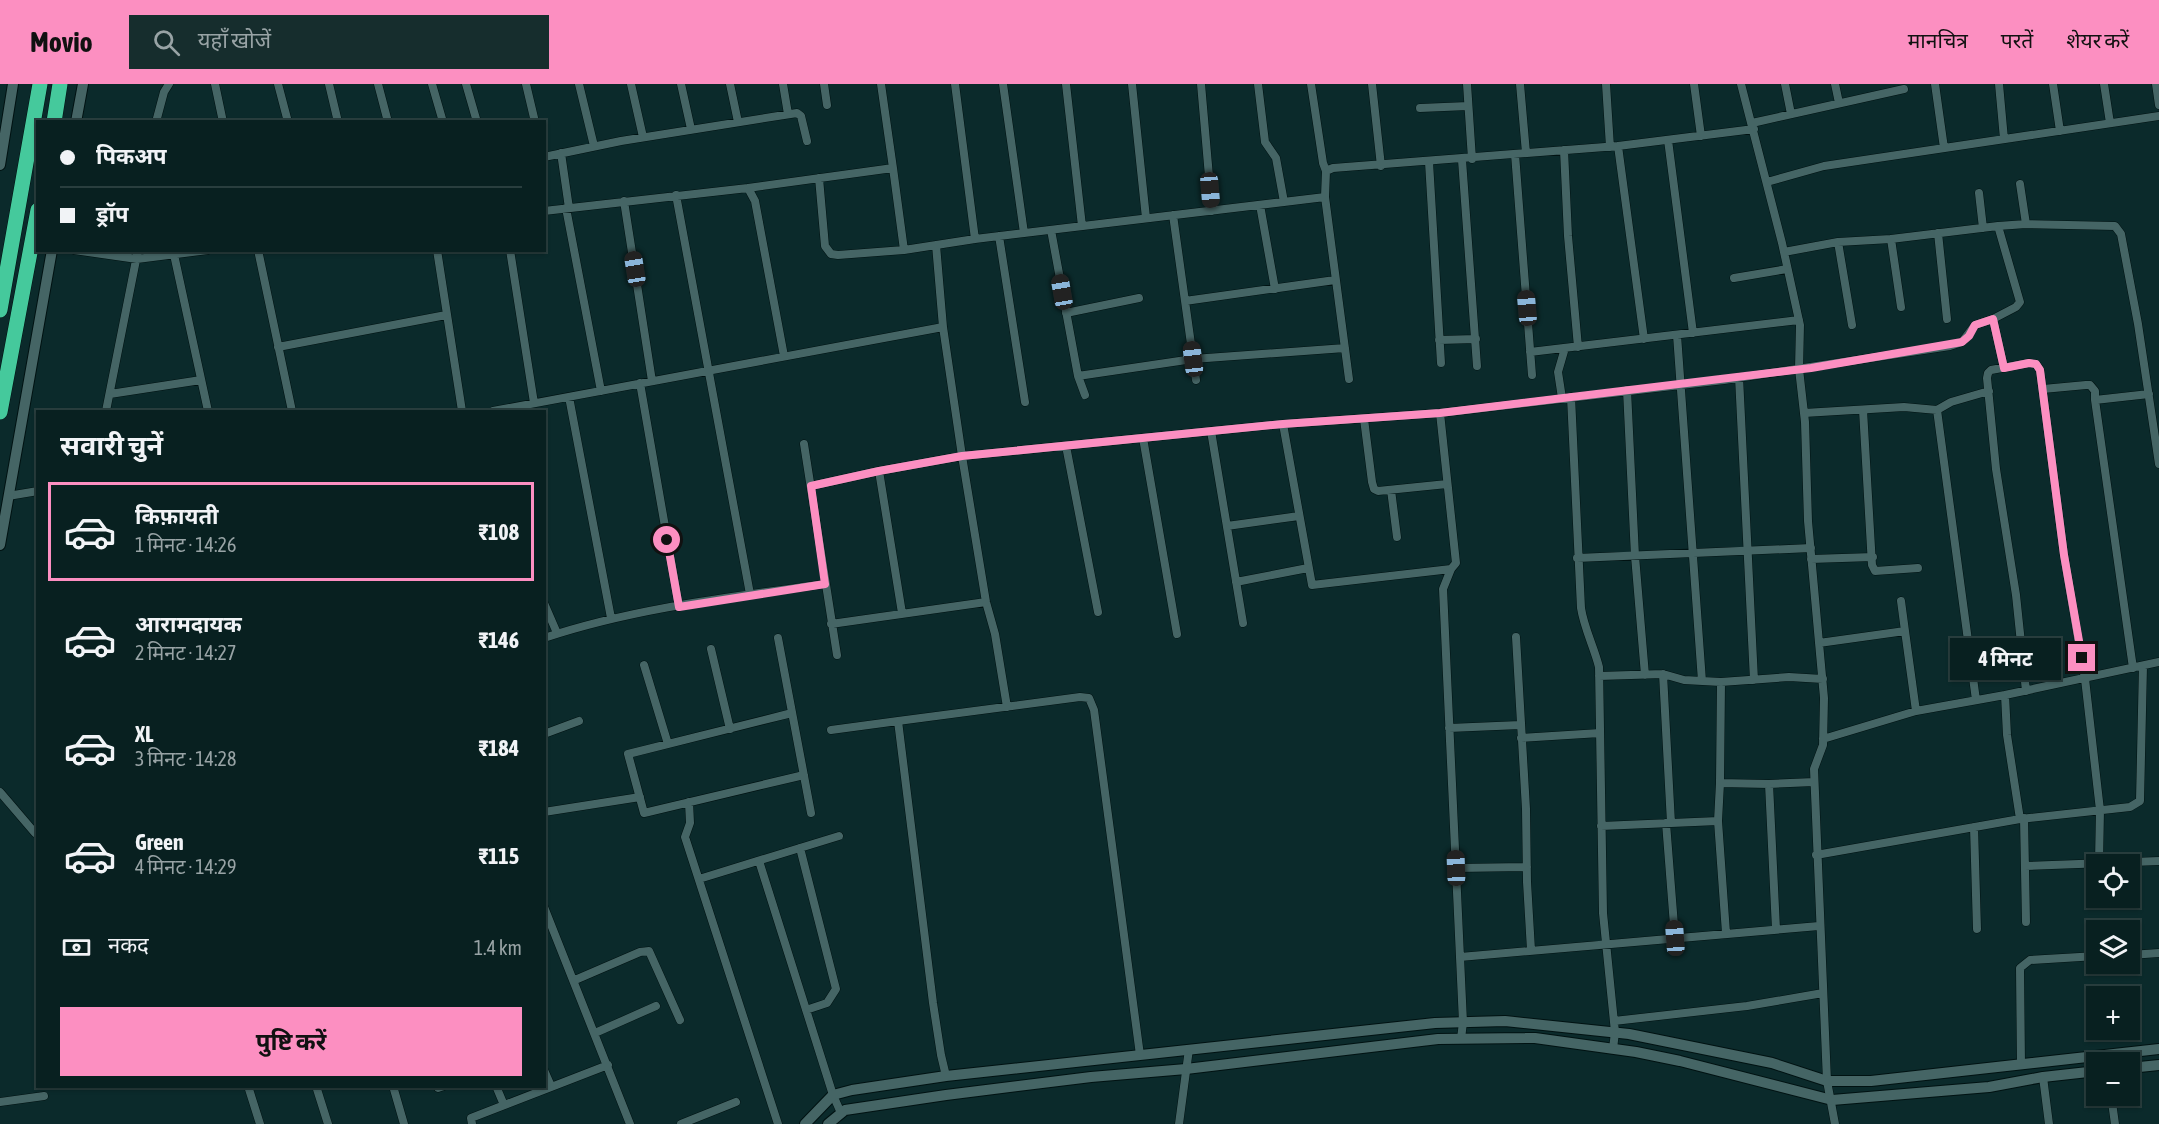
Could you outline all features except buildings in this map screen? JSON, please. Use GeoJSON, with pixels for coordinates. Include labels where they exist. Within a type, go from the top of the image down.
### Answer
{"type":"FeatureCollection","features":[{"type":"Feature","properties":{"kind":"highway"},"geometry":{"type":"LineString","coordinates":[[0,310],[39,84]]}},
{"type":"Feature","properties":{"kind":"highway"},"geometry":{"type":"LineString","coordinates":[[54,120],[60,84]]}},
{"type":"Feature","properties":{"kind":"highway"},"geometry":{"type":"LineString","coordinates":[[0,412],[36,221]]}},
{"type":"Feature","properties":{"kind":"street"},"geometry":{"type":"LineString","coordinates":[[0,165],[4,121],[13,84]]}},
{"type":"Feature","properties":{"kind":"street"},"geometry":{"type":"LineString","coordinates":[[76,120],[83,84]]}},
{"type":"Feature","properties":{"kind":"street"},"geometry":{"type":"LineString","coordinates":[[157,120],[164,92],[169,84]]}},
{"type":"Feature","properties":{"kind":"street"},"geometry":{"type":"LineString","coordinates":[[215,84],[223,120]]}},
{"type":"Feature","properties":{"kind":"street"},"geometry":{"type":"LineString","coordinates":[[278,84],[287,120]]}},
{"type":"Feature","properties":{"kind":"street"},"geometry":{"type":"LineString","coordinates":[[330,84],[339,120]]}},
{"type":"Feature","properties":{"kind":"street"},"geometry":{"type":"LineString","coordinates":[[378,84],[387,120]]}},
{"type":"Feature","properties":{"kind":"street"},"geometry":{"type":"LineString","coordinates":[[432,84],[442,120]]}},
{"type":"Feature","properties":{"kind":"street"},"geometry":{"type":"LineString","coordinates":[[466,84],[476,120]]}},
{"type":"Feature","properties":{"kind":"street"},"geometry":{"type":"LineString","coordinates":[[526,84],[535,120]]}},
{"type":"Feature","properties":{"kind":"street"},"geometry":{"type":"LineString","coordinates":[[579,84],[594,146]]}},
{"type":"Feature","properties":{"kind":"street"},"geometry":{"type":"LineString","coordinates":[[631,84],[643,137]]}},
{"type":"Feature","properties":{"kind":"street"},"geometry":{"type":"LineString","coordinates":[[681,84],[692,129]]}},
{"type":"Feature","properties":{"kind":"street"},"geometry":{"type":"LineString","coordinates":[[730,84],[738,122]]}},
{"type":"Feature","properties":{"kind":"street"},"geometry":{"type":"LineString","coordinates":[[783,84],[788,114]]}},
{"type":"Feature","properties":{"kind":"street"},"geometry":{"type":"LineString","coordinates":[[824,84],[827,105]]}},
{"type":"Feature","properties":{"kind":"street"},"geometry":{"type":"LineString","coordinates":[[881,84],[904,250]]}},
{"type":"Feature","properties":{"kind":"street"},"geometry":{"type":"LineString","coordinates":[[955,84],[975,239]]}},
{"type":"Feature","properties":{"kind":"street"},"geometry":{"type":"LineString","coordinates":[[1003,84],[1024,233]]}},
{"type":"Feature","properties":{"kind":"street"},"geometry":{"type":"LineString","coordinates":[[1066,84],[1082,226]]}},
{"type":"Feature","properties":{"kind":"street"},"geometry":{"type":"LineString","coordinates":[[1132,84],[1146,218]]}},
{"type":"Feature","properties":{"kind":"street"},"geometry":{"type":"LineString","coordinates":[[1201,84],[1212,211]]}},
{"type":"Feature","properties":{"kind":"street"},"geometry":{"type":"LineString","coordinates":[[1258,84],[1265,142],[1275,158],[1284,202]]}},
{"type":"Feature","properties":{"kind":"street"},"geometry":{"type":"LineString","coordinates":[[1311,84],[1326,171],[1324,197],[1349,379]]}},
{"type":"Feature","properties":{"kind":"street"},"geometry":{"type":"LineString","coordinates":[[1372,84],[1381,166]]}},
{"type":"Feature","properties":{"kind":"street"},"geometry":{"type":"LineString","coordinates":[[1467,84],[1472,159]]}},
{"type":"Feature","properties":{"kind":"street"},"geometry":{"type":"LineString","coordinates":[[1520,84],[1526,153]]}},
{"type":"Feature","properties":{"kind":"street"},"geometry":{"type":"LineString","coordinates":[[1606,84],[1644,339]]}},
{"type":"Feature","properties":{"kind":"street"},"geometry":{"type":"LineString","coordinates":[[1694,84],[1701,136]]}},
{"type":"Feature","properties":{"kind":"street"},"geometry":{"type":"LineString","coordinates":[[1741,84],[1767,182],[1799,320],[1799,369],[1824,698],[1823,745],[1814,769],[1814,782],[1827,1081],[1835,1124]]}},
{"type":"Feature","properties":{"kind":"street"},"geometry":{"type":"LineString","coordinates":[[1785,84],[1791,114]]}},
{"type":"Feature","properties":{"kind":"street"},"geometry":{"type":"LineString","coordinates":[[1835,84],[1839,103]]}},
{"type":"Feature","properties":{"kind":"street"},"geometry":{"type":"LineString","coordinates":[[1935,84],[1944,148]]}},
{"type":"Feature","properties":{"kind":"street"},"geometry":{"type":"LineString","coordinates":[[1999,84],[2004,139]]}},
{"type":"Feature","properties":{"kind":"street"},"geometry":{"type":"LineString","coordinates":[[2053,84],[2060,131]]}},
{"type":"Feature","properties":{"kind":"street"},"geometry":{"type":"LineString","coordinates":[[2104,84],[2110,123]]}},
{"type":"Feature","properties":{"kind":"street"},"geometry":{"type":"LineString","coordinates":[[2156,84],[2159,105]]}},
{"type":"Feature","properties":{"kind":"street"},"geometry":{"type":"LineString","coordinates":[[1326,171],[1333,168],[1462,160],[1701,136],[1753,126],[1887,88],[1904,88]]}},
{"type":"Feature","properties":{"kind":"street"},"geometry":{"type":"LineString","coordinates":[[1420,108],[1468,106]]}},
{"type":"Feature","properties":{"kind":"street"},"geometry":{"type":"LineString","coordinates":[[546,157],[643,137],[797,113],[801,116],[807,141]]}},
{"type":"Feature","properties":{"kind":"street"},"geometry":{"type":"LineString","coordinates":[[1767,182],[1824,166],[2159,116]]}},
{"type":"Feature","properties":{"kind":"street"},"geometry":{"type":"LineString","coordinates":[[1668,140],[1693,333]]}},
{"type":"Feature","properties":{"kind":"street"},"geometry":{"type":"LineString","coordinates":[[1564,150],[1568,236],[1578,347]]}},
{"type":"Feature","properties":{"kind":"street"},"geometry":{"type":"LineString","coordinates":[[561,153],[567,208],[601,391]]}},
{"type":"Feature","properties":{"kind":"street"},"geometry":{"type":"LineString","coordinates":[[1515,154],[1532,375]]}},
{"type":"Feature","properties":{"kind":"street"},"geometry":{"type":"LineString","coordinates":[[1462,160],[1477,366]]}},
{"type":"Feature","properties":{"kind":"street"},"geometry":{"type":"LineString","coordinates":[[1429,162],[1441,363]]}},
{"type":"Feature","properties":{"kind":"street"},"geometry":{"type":"LineString","coordinates":[[546,211],[748,189],[893,168]]}},
{"type":"Feature","properties":{"kind":"street"},"geometry":{"type":"LineString","coordinates":[[819,178],[825,246],[828,251],[838,255],[904,250],[975,239],[1324,197]]}},
{"type":"Feature","properties":{"kind":"street"},"geometry":{"type":"LineString","coordinates":[[2020,184],[2026,224]]}},
{"type":"Feature","properties":{"kind":"street"},"geometry":{"type":"LineString","coordinates":[[748,189],[755,201],[784,357]]}},
{"type":"Feature","properties":{"kind":"street"},"geometry":{"type":"LineString","coordinates":[[1979,193],[1983,228]]}},
{"type":"Feature","properties":{"kind":"street"},"geometry":{"type":"LineString","coordinates":[[676,195],[750,594]]}},
{"type":"Feature","properties":{"kind":"street"},"geometry":{"type":"LineString","coordinates":[[624,201],[652,381]]}},
{"type":"Feature","properties":{"kind":"street"},"geometry":{"type":"LineString","coordinates":[[1260,205],[1275,289]]}},
{"type":"Feature","properties":{"kind":"street"},"geometry":{"type":"LineString","coordinates":[[1173,215],[1196,380]]}},
{"type":"Feature","properties":{"kind":"street"},"geometry":{"type":"LineString","coordinates":[[1784,252],[1838,242],[1891,239],[1998,226],[2026,224],[2115,226],[2120,230],[2138,324],[2159,464]]}},
{"type":"Feature","properties":{"kind":"street"},"geometry":{"type":"LineString","coordinates":[[811,486],[962,456],[1283,424],[1440,413],[1739,377],[1950,346],[1962,342],[1969,336],[1975,325],[1993,319],[2016,307],[2020,302],[1998,226]]}},
{"type":"Feature","properties":{"kind":"street"},"geometry":{"type":"LineString","coordinates":[[1051,230],[1078,376],[1085,395]]}},
{"type":"Feature","properties":{"kind":"street"},"geometry":{"type":"LineString","coordinates":[[1938,233],[1947,320]]}},
{"type":"Feature","properties":{"kind":"street"},"geometry":{"type":"LineString","coordinates":[[999,236],[1025,402]]}},
{"type":"Feature","properties":{"kind":"street"},"geometry":{"type":"LineString","coordinates":[[1891,239],[1901,307]]}},
{"type":"Feature","properties":{"kind":"street"},"geometry":{"type":"LineString","coordinates":[[1838,242],[1852,325]]}},
{"type":"Feature","properties":{"kind":"street"},"geometry":{"type":"LineString","coordinates":[[936,245],[943,327],[962,456],[986,602],[995,634],[1007,706]]}},
{"type":"Feature","properties":{"kind":"street"},"geometry":{"type":"LineString","coordinates":[[0,545],[52,252]]}},
{"type":"Feature","properties":{"kind":"street"},"geometry":{"type":"LineString","coordinates":[[99,252],[137,255],[173,253],[208,410]]}},
{"type":"Feature","properties":{"kind":"street"},"geometry":{"type":"LineString","coordinates":[[258,252],[292,410]]}},
{"type":"Feature","properties":{"kind":"street"},"geometry":{"type":"LineString","coordinates":[[437,252],[462,410]]}},
{"type":"Feature","properties":{"kind":"street"},"geometry":{"type":"LineString","coordinates":[[510,252],[534,403]]}},
{"type":"Feature","properties":{"kind":"street"},"geometry":{"type":"LineString","coordinates":[[106,410],[137,255]]}},
{"type":"Feature","properties":{"kind":"street"},"geometry":{"type":"LineString","coordinates":[[1734,278],[1788,269]]}},
{"type":"Feature","properties":{"kind":"street"},"geometry":{"type":"LineString","coordinates":[[1185,301],[1335,280]]}},
{"type":"Feature","properties":{"kind":"street"},"geometry":{"type":"LineString","coordinates":[[1066,313],[1139,298]]}},
{"type":"Feature","properties":{"kind":"street"},"geometry":{"type":"LineString","coordinates":[[278,347],[446,315]]}},
{"type":"Feature","properties":{"kind":"street"},"geometry":{"type":"LineString","coordinates":[[1993,319],[2004,368]]}},
{"type":"Feature","properties":{"kind":"street"},"geometry":{"type":"LineString","coordinates":[[1530,352],[1799,320]]}},
{"type":"Feature","properties":{"kind":"street"},"geometry":{"type":"LineString","coordinates":[[498,410],[943,327]]}},
{"type":"Feature","properties":{"kind":"street"},"geometry":{"type":"LineString","coordinates":[[1677,335],[1702,681]]}},
{"type":"Feature","properties":{"kind":"street"},"geometry":{"type":"LineString","coordinates":[[1439,340],[1476,339]]}},
{"type":"Feature","properties":{"kind":"street"},"geometry":{"type":"LineString","coordinates":[[1078,376],[1193,359],[1345,348]]}},
{"type":"Feature","properties":{"kind":"street"},"geometry":{"type":"LineString","coordinates":[[1562,398],[1558,372],[1564,348]]}},
{"type":"Feature","properties":{"kind":"street"},"geometry":{"type":"LineString","coordinates":[[2026,691],[2016,595],[1996,469],[1988,373],[1991,370],[2029,363],[2036,364],[2040,370],[2064,555],[2085,679],[2100,810],[2099,854]]}},
{"type":"Feature","properties":{"kind":"street"},"geometry":{"type":"LineString","coordinates":[[1739,377],[1754,680]]}},
{"type":"Feature","properties":{"kind":"street"},"geometry":{"type":"LineString","coordinates":[[110,394],[201,381]]}},
{"type":"Feature","properties":{"kind":"street"},"geometry":{"type":"LineString","coordinates":[[640,383],[679,607]]}},
{"type":"Feature","properties":{"kind":"street"},"geometry":{"type":"LineString","coordinates":[[2043,389],[2090,385],[2095,391],[2133,668]]}},
{"type":"Feature","properties":{"kind":"street"},"geometry":{"type":"LineString","coordinates":[[1627,390],[1635,556],[1645,675]]}},
{"type":"Feature","properties":{"kind":"street"},"geometry":{"type":"LineString","coordinates":[[1804,413],[1904,407],[1937,410],[1952,402],[1989,392]]}},
{"type":"Feature","properties":{"kind":"street"},"geometry":{"type":"LineString","coordinates":[[2095,400],[2149,394]]}},
{"type":"Feature","properties":{"kind":"street"},"geometry":{"type":"LineString","coordinates":[[569,397],[611,618]]}},
{"type":"Feature","properties":{"kind":"street"},"geometry":{"type":"LineString","coordinates":[[1571,397],[1577,558],[1583,621],[1599,666],[1603,913],[1615,1032],[1613,1049]]}},
{"type":"Feature","properties":{"kind":"street"},"geometry":{"type":"LineString","coordinates":[[1863,410],[1872,565],[1875,571],[1918,568]]}},
{"type":"Feature","properties":{"kind":"street"},"geometry":{"type":"LineString","coordinates":[[1937,410],[1976,700]]}},
{"type":"Feature","properties":{"kind":"street"},"geometry":{"type":"LineString","coordinates":[[1440,413],[1456,563],[1443,589],[1463,1022],[1461,1040]]}},
{"type":"Feature","properties":{"kind":"street"},"geometry":{"type":"LineString","coordinates":[[1364,418],[1372,486],[1378,491],[1447,484]]}},
{"type":"Feature","properties":{"kind":"street"},"geometry":{"type":"LineString","coordinates":[[1283,424],[1312,585],[1451,569]]}},
{"type":"Feature","properties":{"kind":"street"},"geometry":{"type":"LineString","coordinates":[[1211,431],[1243,623]]}},
{"type":"Feature","properties":{"kind":"street"},"geometry":{"type":"LineString","coordinates":[[1143,438],[1177,634]]}},
{"type":"Feature","properties":{"kind":"street"},"geometry":{"type":"LineString","coordinates":[[804,444],[837,655]]}},
{"type":"Feature","properties":{"kind":"street"},"geometry":{"type":"LineString","coordinates":[[1066,447],[1098,612]]}},
{"type":"Feature","properties":{"kind":"street"},"geometry":{"type":"LineString","coordinates":[[879,471],[902,613]]}},
{"type":"Feature","properties":{"kind":"street"},"geometry":{"type":"LineString","coordinates":[[1391,490],[1396,537]]}},
{"type":"Feature","properties":{"kind":"street"},"geometry":{"type":"LineString","coordinates":[[8,496],[36,491]]}},
{"type":"Feature","properties":{"kind":"street"},"geometry":{"type":"LineString","coordinates":[[1227,526],[1299,516]]}},
{"type":"Feature","properties":{"kind":"street"},"geometry":{"type":"LineString","coordinates":[[1577,558],[1811,548]]}},
{"type":"Feature","properties":{"kind":"street"},"geometry":{"type":"LineString","coordinates":[[1812,559],[1873,557]]}},
{"type":"Feature","properties":{"kind":"street"},"geometry":{"type":"LineString","coordinates":[[1236,582],[1308,568]]}},
{"type":"Feature","properties":{"kind":"street"},"geometry":{"type":"LineString","coordinates":[[546,637],[611,618],[750,594],[825,584]]}},
{"type":"Feature","properties":{"kind":"street"},"geometry":{"type":"LineString","coordinates":[[1901,601],[1916,711]]}},
{"type":"Feature","properties":{"kind":"street"},"geometry":{"type":"LineString","coordinates":[[831,624],[986,602]]}},
{"type":"Feature","properties":{"kind":"street"},"geometry":{"type":"LineString","coordinates":[[546,608],[557,633]]}},
{"type":"Feature","properties":{"kind":"street"},"geometry":{"type":"LineString","coordinates":[[1819,643],[1905,631]]}},
{"type":"Feature","properties":{"kind":"street"},"geometry":{"type":"LineString","coordinates":[[778,638],[812,813]]}},
{"type":"Feature","properties":{"kind":"street"},"geometry":{"type":"LineString","coordinates":[[1516,638],[1526,808],[1531,950]]}},
{"type":"Feature","properties":{"kind":"street"},"geometry":{"type":"LineString","coordinates":[[711,649],[730,729]]}},
{"type":"Feature","properties":{"kind":"street"},"geometry":{"type":"LineString","coordinates":[[1823,739],[1916,711],[2026,691],[2159,662]]}},
{"type":"Feature","properties":{"kind":"street"},"geometry":{"type":"LineString","coordinates":[[644,665],[668,744]]}},
{"type":"Feature","properties":{"kind":"street"},"geometry":{"type":"LineString","coordinates":[[1816,855],[2022,819],[2130,807],[2140,801],[2142,666]]}},
{"type":"Feature","properties":{"kind":"street"},"geometry":{"type":"LineString","coordinates":[[1599,676],[1663,675],[1684,680],[1721,682],[1789,677],[1822,679]]}},
{"type":"Feature","properties":{"kind":"street"},"geometry":{"type":"LineString","coordinates":[[1663,675],[1675,938]]}},
{"type":"Feature","properties":{"kind":"street"},"geometry":{"type":"LineString","coordinates":[[1721,682],[1718,822],[1726,933]]}},
{"type":"Feature","properties":{"kind":"street"},"geometry":{"type":"LineString","coordinates":[[2005,695],[2007,735],[2022,819],[2026,922]]}},
{"type":"Feature","properties":{"kind":"street"},"geometry":{"type":"LineString","coordinates":[[831,730],[1007,706],[1080,697],[1089,698],[1095,721],[1140,1055]]}},
{"type":"Feature","properties":{"kind":"street"},"geometry":{"type":"LineString","coordinates":[[792,713],[628,754],[644,813],[804,775]]}},
{"type":"Feature","properties":{"kind":"street"},"geometry":{"type":"LineString","coordinates":[[546,733],[579,721]]}},
{"type":"Feature","properties":{"kind":"street"},"geometry":{"type":"LineString","coordinates":[[898,722],[933,1003],[946,1076]]}},
{"type":"Feature","properties":{"kind":"street"},"geometry":{"type":"LineString","coordinates":[[1449,728],[1520,725]]}},
{"type":"Feature","properties":{"kind":"street"},"geometry":{"type":"LineString","coordinates":[[1521,738],[1600,733]]}},
{"type":"Feature","properties":{"kind":"street"},"geometry":{"type":"LineString","coordinates":[[1720,783],[1814,782]]}},
{"type":"Feature","properties":{"kind":"street"},"geometry":{"type":"LineString","coordinates":[[1769,784],[1776,929]]}},
{"type":"Feature","properties":{"kind":"street"},"geometry":{"type":"LineString","coordinates":[[0,792],[36,832]]}},
{"type":"Feature","properties":{"kind":"street"},"geometry":{"type":"LineString","coordinates":[[546,812],[640,797]]}},
{"type":"Feature","properties":{"kind":"street"},"geometry":{"type":"LineString","coordinates":[[689,802],[690,823],[686,837],[778,1124]]}},
{"type":"Feature","properties":{"kind":"street"},"geometry":{"type":"LineString","coordinates":[[1601,826],[1718,822]]}},
{"type":"Feature","properties":{"kind":"street"},"geometry":{"type":"LineString","coordinates":[[1974,827],[1977,929]]}},
{"type":"Feature","properties":{"kind":"street"},"geometry":{"type":"LineString","coordinates":[[699,879],[839,836]]}},
{"type":"Feature","properties":{"kind":"street"},"geometry":{"type":"LineString","coordinates":[[800,848],[836,989],[827,1003],[806,1010]]}},
{"type":"Feature","properties":{"kind":"street"},"geometry":{"type":"LineString","coordinates":[[759,861],[833,1095],[841,1113]]}},
{"type":"Feature","properties":{"kind":"street"},"geometry":{"type":"LineString","coordinates":[[2140,861],[2159,861]]}},
{"type":"Feature","properties":{"kind":"street"},"geometry":{"type":"LineString","coordinates":[[2025,866],[2086,863]]}},
{"type":"Feature","properties":{"kind":"street"},"geometry":{"type":"LineString","coordinates":[[1456,868],[1527,867]]}},
{"type":"Feature","properties":{"kind":"street"},"geometry":{"type":"LineString","coordinates":[[546,912],[575,980],[630,1124]]}},
{"type":"Feature","properties":{"kind":"street"},"geometry":{"type":"LineString","coordinates":[[1460,957],[1820,926]]}},
{"type":"Feature","properties":{"kind":"street"},"geometry":{"type":"LineString","coordinates":[[546,933],[554,930]]}},
{"type":"Feature","properties":{"kind":"street"},"geometry":{"type":"LineString","coordinates":[[575,980],[640,952],[649,951],[680,1020]]}},
{"type":"Feature","properties":{"kind":"street"},"geometry":{"type":"LineString","coordinates":[[2140,954],[2159,953]]}},
{"type":"Feature","properties":{"kind":"street"},"geometry":{"type":"LineString","coordinates":[[2020,1065],[2020,968],[2030,960],[2086,957]]}},
{"type":"Feature","properties":{"kind":"street"},"geometry":{"type":"LineString","coordinates":[[1614,1021],[1747,1006],[1823,993]]}},
{"type":"Feature","properties":{"kind":"street"},"geometry":{"type":"LineString","coordinates":[[595,1033],[656,1006]]}},
{"type":"Feature","properties":{"kind":"street"},"geometry":{"type":"LineString","coordinates":[[805,1124],[833,1095],[852,1090],[946,1076],[1435,1023],[1527,1022],[1615,1032],[1772,1063],[1827,1081],[1871,1082],[2159,1049]]}},
{"type":"Feature","properties":{"kind":"street"},"geometry":{"type":"LineString","coordinates":[[828,1124],[845,1110],[970,1092],[1438,1039],[1535,1038],[1613,1049],[1680,1061],[1832,1100],[1989,1087],[2086,1072]]}},
{"type":"Feature","properties":{"kind":"street"},"geometry":{"type":"LineString","coordinates":[[1179,1124],[1189,1049]]}},
{"type":"Feature","properties":{"kind":"street"},"geometry":{"type":"LineString","coordinates":[[472,1124],[471,1118],[608,1065]]}},
{"type":"Feature","properties":{"kind":"street"},"geometry":{"type":"LineString","coordinates":[[2140,1067],[2159,1065]]}},
{"type":"Feature","properties":{"kind":"street"},"geometry":{"type":"LineString","coordinates":[[546,1075],[551,1086]]}},
{"type":"Feature","properties":{"kind":"street"},"geometry":{"type":"LineString","coordinates":[[2043,1077],[2049,1124]]}},
{"type":"Feature","properties":{"kind":"street"},"geometry":{"type":"LineString","coordinates":[[249,1088],[260,1124]]}},
{"type":"Feature","properties":{"kind":"street"},"geometry":{"type":"LineString","coordinates":[[317,1088],[328,1124]]}},
{"type":"Feature","properties":{"kind":"street"},"geometry":{"type":"LineString","coordinates":[[394,1088],[404,1124]]}},
{"type":"Feature","properties":{"kind":"street"},"geometry":{"type":"LineString","coordinates":[[497,1088],[504,1105]]}},
{"type":"Feature","properties":{"kind":"street"},"geometry":{"type":"LineString","coordinates":[[0,1102],[44,1096]]}},
{"type":"Feature","properties":{"kind":"street"},"geometry":{"type":"LineString","coordinates":[[681,1124],[736,1102]]}},
{"type":"Feature","properties":{"kind":"street"},"geometry":{"type":"LineString","coordinates":[[2113,1106],[2115,1124]]}},
{"type":"Feature","properties":{"kind":"route"},"geometry":{"type":"LineString","coordinates":[[667,540],[679,607],[825,584],[811,486],[962,456],[1283,424],[1440,413],[1724,380],[1950,346],[1962,342],[1969,336],[1975,325],[1993,319],[2004,368],[2029,363],[2036,364],[2040,370],[2064,555],[2082,658]]}}]}
